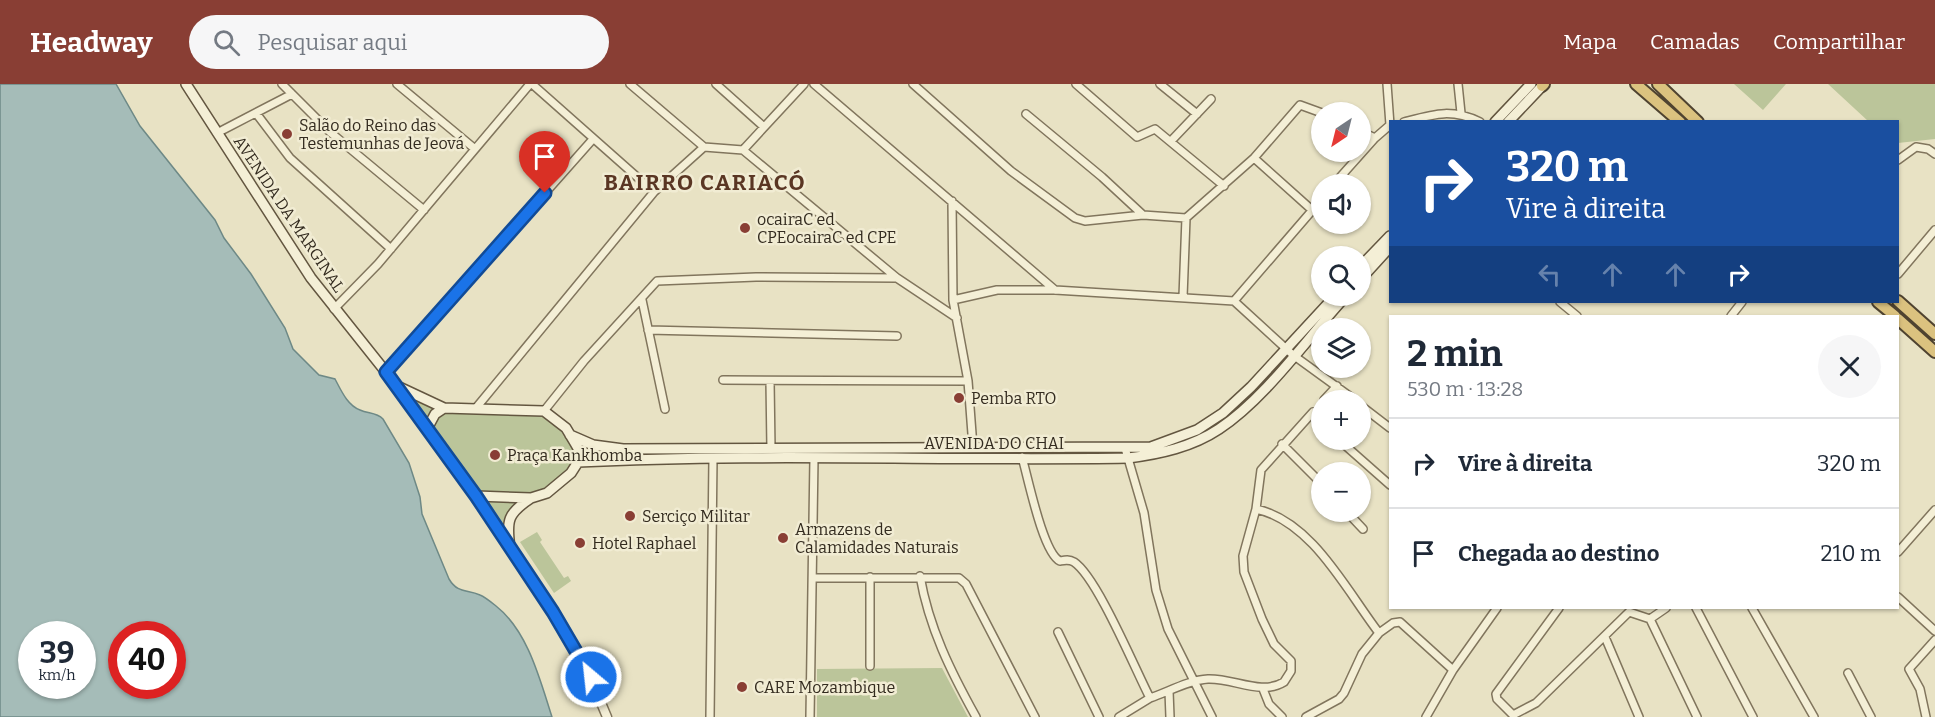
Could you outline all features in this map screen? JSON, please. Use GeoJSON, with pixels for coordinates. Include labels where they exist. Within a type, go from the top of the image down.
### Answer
{"type":"FeatureCollection","features":[{"type":"Feature","properties":{"kind":"highway"},"geometry":{"type":"LineString","coordinates":[[1636,84],[1678,120]]}},
{"type":"Feature","properties":{"kind":"highway"},"geometry":{"type":"LineString","coordinates":[[1658,84],[1696,120]]}},
{"type":"Feature","properties":{"kind":"highway"},"geometry":{"type":"LineString","coordinates":[[1899,302],[1935,334]]}},
{"type":"Feature","properties":{"kind":"highway"},"geometry":{"type":"LineString","coordinates":[[1879,303],[1893,315]]}},
{"type":"Feature","properties":{"kind":"highway"},"geometry":{"type":"LineString","coordinates":[[1899,321],[1935,352]]}},
{"type":"Feature","properties":{"kind":"main road","name":"AVENIDA DA MARGINAL"},"geometry":{"type":"LineString","coordinates":[[186,84],[280,234],[334,309],[397,386],[476,496]]}},
{"type":"Feature","properties":{"kind":"main road"},"geometry":{"type":"LineString","coordinates":[[1497,120],[1540,84]]}},
{"type":"Feature","properties":{"kind":"main road"},"geometry":{"type":"LineString","coordinates":[[1510,120],[1540,84]]}},
{"type":"Feature","properties":{"kind":"main road"},"geometry":{"type":"LineString","coordinates":[[1371,256],[1389,237]]}},
{"type":"Feature","properties":{"kind":"main road"},"geometry":{"type":"LineString","coordinates":[[1371,268],[1389,248]]}},
{"type":"Feature","properties":{"kind":"main road","name":"AVENIDA DO CHAI"},"geometry":{"type":"LineString","coordinates":[[578,462],[713,458],[1128,458],[1168,451],[1218,429],[1259,394],[1327,306]]}},
{"type":"Feature","properties":{"kind":"main road","name":"AVENIDA DO CHAI"},"geometry":{"type":"LineString","coordinates":[[544,411],[570,435],[607,448],[1125,448],[1166,443],[1212,422],[1239,400],[1336,306]]}},
{"type":"Feature","properties":{"kind":"main road"},"geometry":{"type":"LineString","coordinates":[[397,386],[444,408],[544,411]]}},
{"type":"Feature","properties":{"kind":"main road"},"geometry":{"type":"LineString","coordinates":[[427,429],[435,414],[444,408]]}},
{"type":"Feature","properties":{"kind":"main road"},"geometry":{"type":"LineString","coordinates":[[510,548],[507,533],[510,518],[516,508],[531,498],[547,493],[572,473],[578,462],[579,450],[570,435]]}},
{"type":"Feature","properties":{"kind":"main road"},"geometry":{"type":"LineString","coordinates":[[476,496],[531,498]]}},
{"type":"Feature","properties":{"kind":"street"},"geometry":{"type":"LineString","coordinates":[[282,84],[330,132],[424,210]]}},
{"type":"Feature","properties":{"kind":"street"},"geometry":{"type":"LineString","coordinates":[[398,84],[475,149]]}},
{"type":"Feature","properties":{"kind":"street"},"geometry":{"type":"LineString","coordinates":[[334,309],[391,249],[531,84],[654,192]]}},
{"type":"Feature","properties":{"kind":"street"},"geometry":{"type":"LineString","coordinates":[[630,84],[704,147],[743,150],[897,278],[957,318]]}},
{"type":"Feature","properties":{"kind":"street"},"geometry":{"type":"LineString","coordinates":[[716,84],[764,127]]}},
{"type":"Feature","properties":{"kind":"street"},"geometry":{"type":"LineString","coordinates":[[743,150],[804,84]]}},
{"type":"Feature","properties":{"kind":"street"},"geometry":{"type":"LineString","coordinates":[[814,84],[1055,290]]}},
{"type":"Feature","properties":{"kind":"street"},"geometry":{"type":"LineString","coordinates":[[913,84],[1011,171],[1068,215],[1085,221],[1143,215],[1186,218],[1254,158],[1300,105],[1311,108]]}},
{"type":"Feature","properties":{"kind":"street"},"geometry":{"type":"LineString","coordinates":[[1076,84],[1137,137],[1155,129],[1224,186]]}},
{"type":"Feature","properties":{"kind":"street"},"geometry":{"type":"LineString","coordinates":[[1160,84],[1197,114]]}},
{"type":"Feature","properties":{"kind":"street"},"geometry":{"type":"LineString","coordinates":[[1387,84],[1390,120]]}},
{"type":"Feature","properties":{"kind":"street"},"geometry":{"type":"LineString","coordinates":[[1458,84],[1461,113]]}},
{"type":"Feature","properties":{"kind":"street"},"geometry":{"type":"LineString","coordinates":[[217,133],[292,94]]}},
{"type":"Feature","properties":{"kind":"street"},"geometry":{"type":"LineString","coordinates":[[1171,141],[1211,99]]}},
{"type":"Feature","properties":{"kind":"street"},"geometry":{"type":"LineString","coordinates":[[256,113],[290,158],[391,249]]}},
{"type":"Feature","properties":{"kind":"street"},"geometry":{"type":"LineString","coordinates":[[1413,120],[1443,113],[1461,113],[1476,120]]}},
{"type":"Feature","properties":{"kind":"street"},"geometry":{"type":"LineString","coordinates":[[1026,114],[1102,177],[1143,215]]}},
{"type":"Feature","properties":{"kind":"street"},"geometry":{"type":"LineString","coordinates":[[1343,174],[1389,126]]}},
{"type":"Feature","properties":{"kind":"street"},"geometry":{"type":"LineString","coordinates":[[1371,136],[1375,138]]}},
{"type":"Feature","properties":{"kind":"street"},"geometry":{"type":"LineString","coordinates":[[386,372],[593,139]]}},
{"type":"Feature","properties":{"kind":"street"},"geometry":{"type":"LineString","coordinates":[[476,408],[654,192],[704,147]]}},
{"type":"Feature","properties":{"kind":"street"},"geometry":{"type":"LineString","coordinates":[[1899,159],[1916,147],[1928,148],[1935,154]]}},
{"type":"Feature","properties":{"kind":"street"},"geometry":{"type":"LineString","coordinates":[[1254,158],[1311,209]]}},
{"type":"Feature","properties":{"kind":"street"},"geometry":{"type":"LineString","coordinates":[[952,201],[953,300],[968,381],[973,447]]}},
{"type":"Feature","properties":{"kind":"street"},"geometry":{"type":"LineString","coordinates":[[1234,301],[1311,211]]}},
{"type":"Feature","properties":{"kind":"street"},"geometry":{"type":"LineString","coordinates":[[1183,297],[1186,218]]}},
{"type":"Feature","properties":{"kind":"street"},"geometry":{"type":"LineString","coordinates":[[1899,273],[1935,230]]}},
{"type":"Feature","properties":{"kind":"street"},"geometry":{"type":"LineString","coordinates":[[544,411],[584,361],[657,281],[667,279],[897,278]]}},
{"type":"Feature","properties":{"kind":"street"},"geometry":{"type":"LineString","coordinates":[[953,300],[997,290],[1055,290],[1234,301],[1290,351],[1341,390]]}},
{"type":"Feature","properties":{"kind":"street"},"geometry":{"type":"LineString","coordinates":[[642,300],[665,409]]}},
{"type":"Feature","properties":{"kind":"street"},"geometry":{"type":"LineString","coordinates":[[1561,303],[1576,315]]}},
{"type":"Feature","properties":{"kind":"street"},"geometry":{"type":"LineString","coordinates":[[1732,315],[1741,303]]}},
{"type":"Feature","properties":{"kind":"street"},"geometry":{"type":"LineString","coordinates":[[648,330],[897,336]]}},
{"type":"Feature","properties":{"kind":"street"},"geometry":{"type":"LineString","coordinates":[[723,380],[968,381]]}},
{"type":"Feature","properties":{"kind":"street"},"geometry":{"type":"LineString","coordinates":[[770,381],[771,449]]}},
{"type":"Feature","properties":{"kind":"street"},"geometry":{"type":"LineString","coordinates":[[1332,390],[1336,386]]}},
{"type":"Feature","properties":{"kind":"street"},"geometry":{"type":"LineString","coordinates":[[1371,413],[1389,427]]}},
{"type":"Feature","properties":{"kind":"street"},"geometry":{"type":"LineString","coordinates":[[1119,717],[1150,698],[1205,679],[1224,679],[1263,689],[1284,682],[1291,672],[1291,661],[1274,644],[1258,609],[1242,564],[1256,509],[1261,470],[1311,414]]}},
{"type":"Feature","properties":{"kind":"street"},"geometry":{"type":"LineString","coordinates":[[1282,444],[1311,473]]}},
{"type":"Feature","properties":{"kind":"street"},"geometry":{"type":"LineString","coordinates":[[1125,448],[1144,513],[1156,590],[1168,629],[1212,717]]}},
{"type":"Feature","properties":{"kind":"street"},"geometry":{"type":"LineString","coordinates":[[1350,450],[1389,484]]}},
{"type":"Feature","properties":{"kind":"street"},"geometry":{"type":"LineString","coordinates":[[1022,457],[1044,534],[1054,556],[1060,561],[1068,560],[1076,563],[1088,580],[1113,621],[1150,698]]}},
{"type":"Feature","properties":{"kind":"street"},"geometry":{"type":"LineString","coordinates":[[710,717],[713,458]]}},
{"type":"Feature","properties":{"kind":"street"},"geometry":{"type":"LineString","coordinates":[[810,717],[814,578],[814,458]]}},
{"type":"Feature","properties":{"kind":"street","name":"AVENIDA DA MARGINAL"},"geometry":{"type":"LineString","coordinates":[[476,496],[584,662],[607,717]]}},
{"type":"Feature","properties":{"kind":"street"},"geometry":{"type":"LineString","coordinates":[[1256,509],[1277,515],[1302,532],[1319,551],[1379,633]]}},
{"type":"Feature","properties":{"kind":"street"},"geometry":{"type":"LineString","coordinates":[[1899,551],[1935,510]]}},
{"type":"Feature","properties":{"kind":"street"},"geometry":{"type":"LineString","coordinates":[[1356,522],[1363,529]]}},
{"type":"Feature","properties":{"kind":"street"},"geometry":{"type":"LineString","coordinates":[[814,578],[920,576],[956,577],[963,581],[1035,717]]}},
{"type":"Feature","properties":{"kind":"street"},"geometry":{"type":"LineString","coordinates":[[920,576],[926,608],[946,662],[976,717]]}},
{"type":"Feature","properties":{"kind":"street"},"geometry":{"type":"LineString","coordinates":[[870,577],[870,666]]}},
{"type":"Feature","properties":{"kind":"street"},"geometry":{"type":"LineString","coordinates":[[1899,598],[1935,631]]}},
{"type":"Feature","properties":{"kind":"street"},"geometry":{"type":"LineString","coordinates":[[1426,717],[1453,670],[1496,609]]}},
{"type":"Feature","properties":{"kind":"street"},"geometry":{"type":"LineString","coordinates":[[1558,609],[1496,694],[1497,699],[1511,713],[1516,715],[1536,703],[1605,637],[1627,610],[1650,618],[1697,717]]}},
{"type":"Feature","properties":{"kind":"street"},"geometry":{"type":"LineString","coordinates":[[1650,618],[1664,609]]}},
{"type":"Feature","properties":{"kind":"street"},"geometry":{"type":"LineString","coordinates":[[1697,609],[1753,717]]}},
{"type":"Feature","properties":{"kind":"street"},"geometry":{"type":"LineString","coordinates":[[1753,609],[1814,717]]}},
{"type":"Feature","properties":{"kind":"street"},"geometry":{"type":"LineString","coordinates":[[1306,717],[1344,693],[1362,654],[1379,633],[1393,622],[1400,622],[1453,670]]}},
{"type":"Feature","properties":{"kind":"street"},"geometry":{"type":"LineString","coordinates":[[1058,632],[1099,717]]}},
{"type":"Feature","properties":{"kind":"street"},"geometry":{"type":"LineString","coordinates":[[1605,637],[1639,717]]}},
{"type":"Feature","properties":{"kind":"street"},"geometry":{"type":"LineString","coordinates":[[1926,717],[1920,689],[1909,669],[1935,640]]}},
{"type":"Feature","properties":{"kind":"street"},"geometry":{"type":"LineString","coordinates":[[1848,673],[1871,717]]}},
{"type":"Feature","properties":{"kind":"street"},"geometry":{"type":"LineString","coordinates":[[1263,689],[1269,704],[1282,717]]}},
{"type":"Feature","properties":{"kind":"street"},"geometry":{"type":"LineString","coordinates":[[1169,692],[1170,717]]}},
{"type":"Feature","properties":{"kind":"green space"},"geometry":{"type":"Polygon","coordinates":[[[1734,84],[1786,84],[1763,110],[1734,84]]]}},
{"type":"Feature","properties":{"kind":"green space"},"geometry":{"type":"Polygon","coordinates":[[[1828,84],[1935,84],[1935,139],[1899,143],[1899,120],[1867,120],[1828,84]]]}},
{"type":"Feature","properties":{"kind":"green space"},"geometry":{"type":"Polygon","coordinates":[[[404,392],[434,407],[425,420],[404,392]]]}},
{"type":"Feature","properties":{"kind":"green space"},"geometry":{"type":"Polygon","coordinates":[[[444,410],[534,412],[564,430],[577,453],[575,464],[549,489],[536,494],[519,495],[478,491],[433,430],[436,417],[444,410]]]}},
{"type":"Feature","properties":{"kind":"green space"},"geometry":{"type":"Polygon","coordinates":[[[482,499],[524,500],[513,507],[506,538],[482,499]]]}},
{"type":"Feature","properties":{"kind":"green space"},"geometry":{"type":"Polygon","coordinates":[[[537,532],[542,540],[540,542],[564,578],[568,576],[571,581],[554,593],[520,542],[537,532]]]}},
{"type":"Feature","properties":{"kind":"green space"},"geometry":{"type":"Polygon","coordinates":[[[942,668],[968,717],[817,717],[817,669],[942,668]]]}},
{"type":"Feature","properties":{"kind":"water"},"geometry":{"type":"Polygon","coordinates":[[[0,84],[116,84],[140,126],[215,220],[224,238],[251,274],[285,328],[293,349],[319,375],[335,379],[351,405],[383,419],[409,463],[420,497],[422,514],[449,579],[459,589],[475,593],[488,600],[507,616],[517,629],[532,657],[552,717],[0,717],[0,84]]]}},
{"type":"Feature","properties":{"kind":"place","name":"Salão do Reino das Testemunhas de Jeová"},"geometry":{"type":"Point","coordinates":[287,134]}},
{"type":"Feature","properties":{"kind":"place","name":"ocairaC ed CPEocairaC ed CPE"},"geometry":{"type":"Point","coordinates":[745,228]}},
{"type":"Feature","properties":{"kind":"place","name":"Pemba RTO"},"geometry":{"type":"Point","coordinates":[959,398]}},
{"type":"Feature","properties":{"kind":"place","name":"Praça Kankhomba"},"geometry":{"type":"Point","coordinates":[495,455]}},
{"type":"Feature","properties":{"kind":"place","name":"Serciço Militar"},"geometry":{"type":"Point","coordinates":[630,516]}},
{"type":"Feature","properties":{"kind":"place","name":"Armazens de Calamidades Naturais"},"geometry":{"type":"Point","coordinates":[783,538]}},
{"type":"Feature","properties":{"kind":"place","name":"Hotel Raphael"},"geometry":{"type":"Point","coordinates":[580,543]}},
{"type":"Feature","properties":{"kind":"place","name":"CARE Mozambique"},"geometry":{"type":"Point","coordinates":[742,687]}},
{"type":"Feature","properties":{"kind":"district","name":"BAIRRO CARIACÓ"},"geometry":{"type":"Point","coordinates":[705,182]}},
{"type":"Feature","properties":{"kind":"route"},"geometry":{"type":"LineString","coordinates":[[545,193],[386,372],[476,496],[553,612],[591,677]]}}]}
